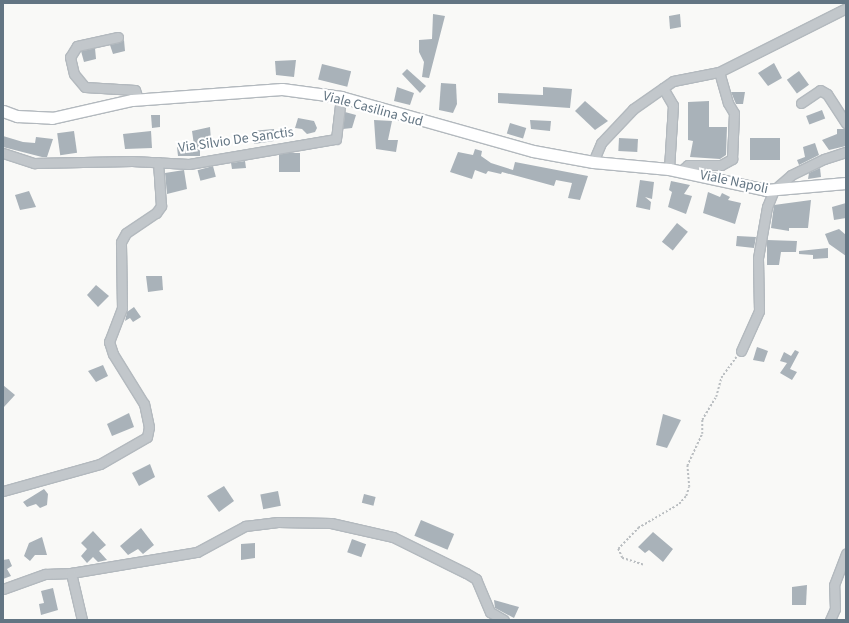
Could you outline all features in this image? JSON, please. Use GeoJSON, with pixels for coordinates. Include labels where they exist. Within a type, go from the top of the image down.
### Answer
{"type":"FeatureCollection","features":[{"type":"Feature","properties":{"kind":"main road","name":"Viale Casilina Sud"},"geometry":{"type":"LineString","coordinates":[[3,111],[17,116],[52,118],[138,99],[282,89],[341,97],[533,151],[593,162],[669,169]]}},
{"type":"Feature","properties":{"kind":"main road","name":"Viale Napoli"},"geometry":{"type":"LineString","coordinates":[[669,169],[774,190],[846,183]]}},
{"type":"Feature","properties":{"kind":"street"},"geometry":{"type":"LineString","coordinates":[[593,162],[601,142],[633,109],[673,81],[719,72],[846,8]]}},
{"type":"Feature","properties":{"kind":"street"},"geometry":{"type":"LineString","coordinates":[[118,37],[77,46],[70,57],[74,74],[85,87],[92,89],[131,89],[139,94],[138,99]]}},
{"type":"Feature","properties":{"kind":"street"},"geometry":{"type":"LineString","coordinates":[[681,171],[688,165],[721,165],[732,159],[734,113],[728,103],[719,72]]}},
{"type":"Feature","properties":{"kind":"street"},"geometry":{"type":"LineString","coordinates":[[663,88],[673,105],[669,169]]}},
{"type":"Feature","properties":{"kind":"street"},"geometry":{"type":"LineString","coordinates":[[801,103],[820,90],[827,94],[846,123]]}},
{"type":"Feature","properties":{"kind":"street","name":"Via Silvio De Sanctis"},"geometry":{"type":"LineString","coordinates":[[3,153],[34,162],[158,162],[189,164],[336,139],[341,97]]}},
{"type":"Feature","properties":{"kind":"street"},"geometry":{"type":"LineString","coordinates":[[741,351],[759,311],[758,258],[767,207],[774,190],[797,172],[824,159],[846,152]]}},
{"type":"Feature","properties":{"kind":"street"},"geometry":{"type":"LineString","coordinates":[[3,491],[100,464],[147,437],[149,427],[144,404],[113,354],[109,342],[122,308],[121,242],[126,233],[156,213],[161,206],[158,162]]}},
{"type":"Feature","properties":{"kind":"street"},"geometry":{"type":"LineString","coordinates":[[3,588],[45,574],[71,573],[197,552],[245,526],[278,522],[331,522],[393,538],[466,573],[476,580],[490,612],[504,620]]}},
{"type":"Feature","properties":{"kind":"street"},"geometry":{"type":"LineString","coordinates":[[830,620],[835,609],[834,585],[846,554]]}},
{"type":"Feature","properties":{"kind":"street"},"geometry":{"type":"LineString","coordinates":[[71,573],[82,620]]}},
{"type":"Feature","properties":{"kind":"path"},"geometry":{"type":"LineString","coordinates":[[643,565],[622,558],[618,549],[638,528],[678,504],[686,496],[688,488],[687,466],[702,434],[702,420],[716,397],[720,378],[741,351]]}},
{"type":"Feature","properties":{"kind":"building"},"geometry":{"type":"Polygon","coordinates":[[[433,14],[445,16],[429,78],[422,77],[424,62],[419,52],[419,40],[432,39],[433,14]]]}},
{"type":"Feature","properties":{"kind":"building"},"geometry":{"type":"Polygon","coordinates":[[[680,14],[681,27],[670,29],[669,16],[680,14]]]}},
{"type":"Feature","properties":{"kind":"building"},"geometry":{"type":"Polygon","coordinates":[[[124,40],[125,51],[113,54],[110,45],[124,40]]]}},
{"type":"Feature","properties":{"kind":"building"},"geometry":{"type":"Polygon","coordinates":[[[95,48],[96,59],[84,62],[81,51],[95,48]]]}},
{"type":"Feature","properties":{"kind":"building"},"geometry":{"type":"Polygon","coordinates":[[[296,60],[294,77],[276,75],[275,61],[296,60]]]}},
{"type":"Feature","properties":{"kind":"building"},"geometry":{"type":"Polygon","coordinates":[[[774,63],[782,78],[768,86],[758,73],[774,63]]]}},
{"type":"Feature","properties":{"kind":"building"},"geometry":{"type":"Polygon","coordinates":[[[322,64],[351,71],[347,87],[318,80],[322,64]]]}},
{"type":"Feature","properties":{"kind":"building"},"geometry":{"type":"Polygon","coordinates":[[[407,69],[426,86],[420,93],[402,74],[407,69]]]}},
{"type":"Feature","properties":{"kind":"building"},"geometry":{"type":"Polygon","coordinates":[[[799,71],[809,85],[797,94],[787,80],[799,71]]]}},
{"type":"Feature","properties":{"kind":"building"},"geometry":{"type":"Polygon","coordinates":[[[441,83],[456,84],[457,104],[453,113],[439,110],[441,83]]]}},
{"type":"Feature","properties":{"kind":"building"},"geometry":{"type":"Polygon","coordinates":[[[397,87],[414,93],[410,105],[394,101],[397,87]]]}},
{"type":"Feature","properties":{"kind":"building"},"geometry":{"type":"Polygon","coordinates":[[[543,87],[572,89],[570,108],[498,103],[498,93],[543,95],[543,87]]]}},
{"type":"Feature","properties":{"kind":"building"},"geometry":{"type":"Polygon","coordinates":[[[731,92],[745,92],[743,104],[736,104],[731,92]]]}},
{"type":"Feature","properties":{"kind":"building"},"geometry":{"type":"Polygon","coordinates":[[[585,101],[608,121],[595,130],[575,111],[585,101]]]}},
{"type":"Feature","properties":{"kind":"building"},"geometry":{"type":"Polygon","coordinates":[[[709,101],[709,127],[727,127],[726,155],[720,159],[690,157],[693,141],[688,140],[688,102],[709,101]]]}},
{"type":"Feature","properties":{"kind":"building"},"geometry":{"type":"Polygon","coordinates":[[[822,110],[825,118],[809,124],[806,116],[822,110]]]}},
{"type":"Feature","properties":{"kind":"building"},"geometry":{"type":"Polygon","coordinates":[[[345,112],[356,115],[352,128],[343,129],[345,112]]]}},
{"type":"Feature","properties":{"kind":"building"},"geometry":{"type":"Polygon","coordinates":[[[151,115],[160,115],[160,127],[152,128],[151,115]]]}},
{"type":"Feature","properties":{"kind":"building"},"geometry":{"type":"Polygon","coordinates":[[[298,118],[314,121],[317,128],[315,132],[307,134],[302,129],[295,128],[298,118]]]}},
{"type":"Feature","properties":{"kind":"building"},"geometry":{"type":"Polygon","coordinates":[[[374,120],[392,121],[388,140],[398,140],[396,152],[376,149],[374,120]]]}},
{"type":"Feature","properties":{"kind":"building"},"geometry":{"type":"Polygon","coordinates":[[[530,120],[551,121],[550,131],[531,129],[530,120]]]}},
{"type":"Feature","properties":{"kind":"building"},"geometry":{"type":"Polygon","coordinates":[[[510,123],[526,128],[523,138],[507,134],[510,123]]]}},
{"type":"Feature","properties":{"kind":"building"},"geometry":{"type":"Polygon","coordinates":[[[210,127],[211,140],[200,141],[200,156],[178,156],[177,147],[194,145],[192,131],[210,127]]]}},
{"type":"Feature","properties":{"kind":"building"},"geometry":{"type":"Polygon","coordinates":[[[274,129],[274,141],[254,144],[252,131],[274,129]]]}},
{"type":"Feature","properties":{"kind":"building"},"geometry":{"type":"Polygon","coordinates":[[[837,129],[845,129],[846,146],[829,150],[822,140],[837,134],[837,129]]]}},
{"type":"Feature","properties":{"kind":"building"},"geometry":{"type":"Polygon","coordinates":[[[74,131],[77,153],[60,155],[57,133],[74,131]]]}},
{"type":"Feature","properties":{"kind":"building"},"geometry":{"type":"Polygon","coordinates":[[[151,131],[152,148],[125,149],[123,134],[151,131]]]}},
{"type":"Feature","properties":{"kind":"building"},"geometry":{"type":"Polygon","coordinates":[[[3,136],[23,142],[35,143],[36,137],[53,139],[47,157],[42,157],[3,147],[3,136]]]}},
{"type":"Feature","properties":{"kind":"building"},"geometry":{"type":"Polygon","coordinates":[[[619,138],[638,139],[637,152],[618,151],[619,138]]]}},
{"type":"Feature","properties":{"kind":"building"},"geometry":{"type":"Polygon","coordinates":[[[750,138],[780,138],[780,160],[750,160],[750,138]]]}},
{"type":"Feature","properties":{"kind":"building"},"geometry":{"type":"Polygon","coordinates":[[[815,143],[819,155],[799,165],[797,160],[805,157],[803,147],[815,143]]]}},
{"type":"Feature","properties":{"kind":"building"},"geometry":{"type":"Polygon","coordinates":[[[475,149],[482,151],[481,156],[491,163],[513,170],[515,162],[588,176],[580,200],[568,198],[572,183],[556,180],[554,186],[502,172],[501,174],[488,171],[486,174],[475,170],[472,179],[450,172],[458,152],[473,155],[475,149]]]}},
{"type":"Feature","properties":{"kind":"building"},"geometry":{"type":"Polygon","coordinates":[[[279,153],[300,153],[300,172],[279,172],[279,153]]]}},
{"type":"Feature","properties":{"kind":"building"},"geometry":{"type":"Polygon","coordinates":[[[245,161],[246,168],[232,169],[231,163],[245,161]]]}},
{"type":"Feature","properties":{"kind":"building"},"geometry":{"type":"Polygon","coordinates":[[[213,166],[216,177],[200,181],[198,170],[213,166]]]}},
{"type":"Feature","properties":{"kind":"building"},"geometry":{"type":"Polygon","coordinates":[[[820,168],[821,177],[808,179],[809,173],[820,168]]]}},
{"type":"Feature","properties":{"kind":"building"},"geometry":{"type":"Polygon","coordinates":[[[184,170],[187,189],[167,194],[165,173],[184,170]]]}},
{"type":"Feature","properties":{"kind":"building"},"geometry":{"type":"Polygon","coordinates":[[[640,180],[654,182],[652,199],[645,197],[651,202],[650,210],[636,207],[640,180]]]}},
{"type":"Feature","properties":{"kind":"building"},"geometry":{"type":"Polygon","coordinates":[[[671,181],[690,185],[684,194],[692,196],[686,214],[668,207],[672,192],[669,190],[671,181]]]}},
{"type":"Feature","properties":{"kind":"building"},"geometry":{"type":"Polygon","coordinates":[[[29,191],[36,207],[20,210],[15,195],[29,191]]]}},
{"type":"Feature","properties":{"kind":"building"},"geometry":{"type":"Polygon","coordinates":[[[708,192],[720,197],[722,193],[730,197],[728,200],[741,203],[735,224],[703,213],[708,192]]]}},
{"type":"Feature","properties":{"kind":"building"},"geometry":{"type":"Polygon","coordinates":[[[811,200],[808,228],[789,228],[789,231],[771,228],[774,205],[811,200]]]}},
{"type":"Feature","properties":{"kind":"building"},"geometry":{"type":"Polygon","coordinates":[[[846,203],[846,218],[834,220],[832,207],[846,203]]]}},
{"type":"Feature","properties":{"kind":"building"},"geometry":{"type":"Polygon","coordinates":[[[677,223],[688,232],[673,250],[662,242],[677,223]]]}},
{"type":"Feature","properties":{"kind":"building"},"geometry":{"type":"Polygon","coordinates":[[[839,229],[846,235],[846,256],[829,244],[825,234],[839,229]]]}},
{"type":"Feature","properties":{"kind":"building"},"geometry":{"type":"Polygon","coordinates":[[[737,236],[756,237],[754,248],[736,246],[737,236]]]}},
{"type":"Feature","properties":{"kind":"building"},"geometry":{"type":"Polygon","coordinates":[[[767,240],[797,241],[796,252],[781,252],[779,265],[767,265],[767,240]]]}},
{"type":"Feature","properties":{"kind":"building"},"geometry":{"type":"Polygon","coordinates":[[[828,248],[828,258],[813,259],[813,255],[799,254],[799,251],[828,248]]]}},
{"type":"Feature","properties":{"kind":"building"},"geometry":{"type":"Polygon","coordinates":[[[146,276],[162,276],[163,290],[148,292],[146,276]]]}},
{"type":"Feature","properties":{"kind":"building"},"geometry":{"type":"Polygon","coordinates":[[[96,285],[109,296],[98,307],[87,295],[96,285]]]}},
{"type":"Feature","properties":{"kind":"building"},"geometry":{"type":"Polygon","coordinates":[[[134,307],[141,317],[133,322],[130,318],[125,321],[127,312],[134,307]]]}},
{"type":"Feature","properties":{"kind":"building"},"geometry":{"type":"Polygon","coordinates":[[[757,347],[768,351],[764,362],[753,360],[757,347]]]}},
{"type":"Feature","properties":{"kind":"building"},"geometry":{"type":"Polygon","coordinates":[[[795,350],[799,352],[790,369],[797,372],[792,380],[780,373],[787,363],[780,361],[784,352],[791,356],[795,350]]]}},
{"type":"Feature","properties":{"kind":"building"},"geometry":{"type":"Polygon","coordinates":[[[103,365],[108,376],[96,382],[88,371],[103,365]]]}},
{"type":"Feature","properties":{"kind":"building"},"geometry":{"type":"Polygon","coordinates":[[[3,385],[15,395],[3,408],[3,385]]]}},
{"type":"Feature","properties":{"kind":"building"},"geometry":{"type":"Polygon","coordinates":[[[129,413],[134,427],[112,436],[107,424],[129,413]]]}},
{"type":"Feature","properties":{"kind":"building"},"geometry":{"type":"Polygon","coordinates":[[[663,414],[681,420],[667,448],[656,445],[663,414]]]}},
{"type":"Feature","properties":{"kind":"building"},"geometry":{"type":"Polygon","coordinates":[[[150,464],[155,477],[139,486],[132,473],[150,464]]]}},
{"type":"Feature","properties":{"kind":"building"},"geometry":{"type":"Polygon","coordinates":[[[224,486],[234,501],[219,512],[207,496],[224,486]]]}},
{"type":"Feature","properties":{"kind":"building"},"geometry":{"type":"Polygon","coordinates":[[[44,489],[48,494],[47,505],[40,508],[36,504],[27,507],[23,502],[44,489]]]}},
{"type":"Feature","properties":{"kind":"building"},"geometry":{"type":"Polygon","coordinates":[[[278,491],[281,506],[263,509],[260,494],[278,491]]]}},
{"type":"Feature","properties":{"kind":"building"},"geometry":{"type":"Polygon","coordinates":[[[364,494],[376,497],[373,506],[362,503],[364,494]]]}},
{"type":"Feature","properties":{"kind":"building"},"geometry":{"type":"Polygon","coordinates":[[[421,520],[454,534],[447,550],[414,536],[421,520]]]}},
{"type":"Feature","properties":{"kind":"building"},"geometry":{"type":"Polygon","coordinates":[[[141,528],[154,545],[143,554],[138,549],[128,555],[120,546],[141,528]]]}},
{"type":"Feature","properties":{"kind":"building"},"geometry":{"type":"Polygon","coordinates":[[[93,531],[106,545],[99,551],[107,560],[98,562],[93,557],[87,563],[81,556],[87,549],[81,543],[93,531]]]}},
{"type":"Feature","properties":{"kind":"building"},"geometry":{"type":"Polygon","coordinates":[[[653,532],[673,549],[663,562],[649,550],[645,553],[638,547],[653,532]]]}},
{"type":"Feature","properties":{"kind":"building"},"geometry":{"type":"Polygon","coordinates":[[[42,537],[47,555],[35,555],[30,561],[24,556],[29,543],[42,537]]]}},
{"type":"Feature","properties":{"kind":"building"},"geometry":{"type":"Polygon","coordinates":[[[352,539],[366,544],[361,557],[347,552],[352,539]]]}},
{"type":"Feature","properties":{"kind":"building"},"geometry":{"type":"Polygon","coordinates":[[[255,543],[255,558],[241,560],[241,544],[255,543]]]}},
{"type":"Feature","properties":{"kind":"building"},"geometry":{"type":"Polygon","coordinates":[[[9,559],[12,566],[7,569],[11,576],[3,579],[3,560],[9,559]]]}},
{"type":"Feature","properties":{"kind":"building"},"geometry":{"type":"Polygon","coordinates":[[[807,585],[806,605],[792,605],[792,587],[807,585]]]}},
{"type":"Feature","properties":{"kind":"building"},"geometry":{"type":"Polygon","coordinates":[[[53,588],[58,610],[41,615],[39,604],[44,603],[41,591],[53,588]]]}},
{"type":"Feature","properties":{"kind":"building"},"geometry":{"type":"Polygon","coordinates":[[[494,600],[519,607],[514,618],[495,608],[494,600]]]}}]}
